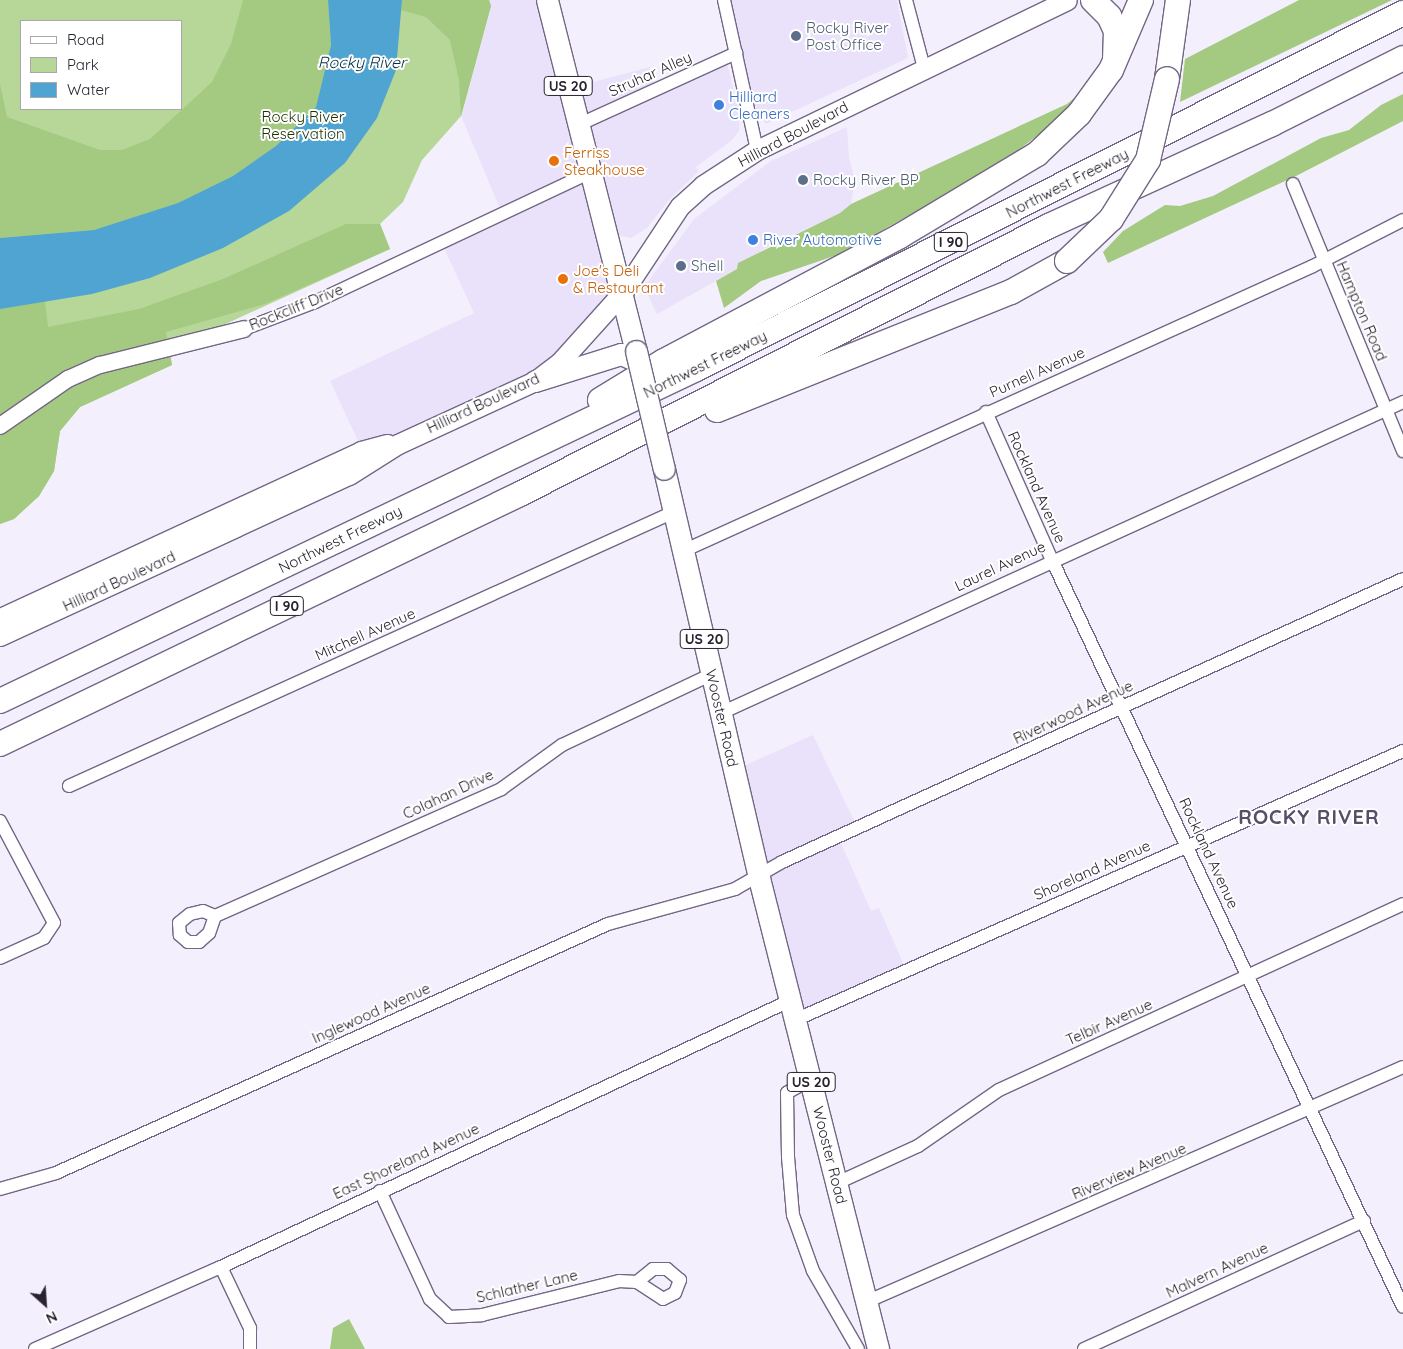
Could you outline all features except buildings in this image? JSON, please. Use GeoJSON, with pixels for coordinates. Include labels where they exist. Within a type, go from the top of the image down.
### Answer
{"type":"FeatureCollection","features":[{"type":"Feature","properties":{"kind":"highway"},"geometry":{"type":"LineString","coordinates":[[1093,0],[1109,16],[1116,31],[1113,66]]}},
{"type":"Feature","properties":{"kind":"highway"},"geometry":{"type":"LineString","coordinates":[[496,464],[664,360],[900,236],[1037,154],[1079,114],[1113,66],[1141,0]]}},
{"type":"Feature","properties":{"kind":"highway"},"geometry":{"type":"LineString","coordinates":[[574,467],[1012,292],[1067,261],[1111,219],[1148,160],[1167,79],[1178,0]]}},
{"type":"Feature","properties":{"kind":"highway","name":"Northwest Freeway"},"geometry":{"type":"LineString","coordinates":[[0,701],[722,356],[1403,13]]}},
{"type":"Feature","properties":{"kind":"highway","name":"Northwest Freeway"},"geometry":{"type":"LineString","coordinates":[[0,744],[574,467],[1048,226],[1272,124],[1403,58]]}},
{"type":"Feature","properties":{"kind":"main road","name":"Wooster Road"},"geometry":{"type":"LineString","coordinates":[[547,0],[589,173],[623,292],[632,356],[664,468],[759,878],[866,1302],[868,1348]]}},
{"type":"Feature","properties":{"kind":"main road","name":"Hilliard Boulevard"},"geometry":{"type":"LineString","coordinates":[[0,636],[349,475],[398,444],[535,381],[559,363],[623,292],[680,206],[704,185],[757,150],[1067,0]]}},
{"type":"Feature","properties":{"kind":"main road"},"geometry":{"type":"LineString","coordinates":[[535,381],[632,356]]}},
{"type":"Feature","properties":{"kind":"main road","name":"Hilliard Boulevard"},"geometry":{"type":"LineString","coordinates":[[0,618],[361,451],[398,444]]}},
{"type":"Feature","properties":{"kind":"street"},"geometry":{"type":"LineString","coordinates":[[724,0],[757,150]]}},
{"type":"Feature","properties":{"kind":"street"},"geometry":{"type":"LineString","coordinates":[[906,0],[924,68]]}},
{"type":"Feature","properties":{"kind":"street","name":"Struhar Alley"},"geometry":{"type":"LineString","coordinates":[[578,125],[736,53]]}},
{"type":"Feature","properties":{"kind":"street","name":"Rockcliff Drive"},"geometry":{"type":"LineString","coordinates":[[0,426],[68,379],[100,366],[244,329],[315,302],[589,173]]}},
{"type":"Feature","properties":{"kind":"street","name":"Hampton Road"},"geometry":{"type":"LineString","coordinates":[[1293,184],[1403,450]]}},
{"type":"Feature","properties":{"kind":"street","name":"Purnell Avenue"},"geometry":{"type":"LineString","coordinates":[[683,551],[986,412],[1324,261],[1403,220]]}},
{"type":"Feature","properties":{"kind":"street","name":"Laurel Avenue"},"geometry":{"type":"LineString","coordinates":[[721,713],[1052,560],[1403,402]]}},
{"type":"Feature","properties":{"kind":"street","name":"Rockland Avenue"},"geometry":{"type":"LineString","coordinates":[[986,412],[1052,560],[1124,707],[1403,1307]]}},
{"type":"Feature","properties":{"kind":"street","name":"Mitchell Avenue"},"geometry":{"type":"LineString","coordinates":[[68,786],[674,512]]}},
{"type":"Feature","properties":{"kind":"street","name":"Riverwood Avenue"},"geometry":{"type":"LineString","coordinates":[[759,878],[782,862],[1403,578]]}},
{"type":"Feature","properties":{"kind":"street","name":"Colahan Drive"},"geometry":{"type":"LineString","coordinates":[[215,916],[501,789],[562,745],[712,674]]}},
{"type":"Feature","properties":{"kind":"street","name":"Shoreland Avenue"},"geometry":{"type":"LineString","coordinates":[[792,1011],[1187,846],[1403,751]]}},
{"type":"Feature","properties":{"kind":"street"},"geometry":{"type":"LineString","coordinates":[[0,821],[54,923],[44,938],[0,958]]}},
{"type":"Feature","properties":{"kind":"street","name":"Inglewood Avenue"},"geometry":{"type":"LineString","coordinates":[[0,1189],[56,1173],[608,924],[735,889],[759,878]]}},
{"type":"Feature","properties":{"kind":"street","name":"Telbir Avenue"},"geometry":{"type":"LineString","coordinates":[[837,1183],[918,1146],[999,1090],[1403,904]]}},
{"type":"Feature","properties":{"kind":"street","name":"East Shoreland Avenue"},"geometry":{"type":"LineString","coordinates":[[35,1349],[221,1267],[380,1191],[792,1011]]}},
{"type":"Feature","properties":{"kind":"street","name":"Riverview Avenue"},"geometry":{"type":"LineString","coordinates":[[866,1302],[1311,1109],[1403,1067]]}},
{"type":"Feature","properties":{"kind":"street"},"geometry":{"type":"LineString","coordinates":[[810,1080],[787,1093],[788,1157],[794,1215],[813,1271],[868,1348]]}},
{"type":"Feature","properties":{"kind":"street","name":"Schlather Lane"},"geometry":{"type":"LineString","coordinates":[[380,1191],[430,1299],[449,1317],[482,1315],[619,1281],[636,1282]]}},
{"type":"Feature","properties":{"kind":"street","name":"Malvern Avenue"},"geometry":{"type":"LineString","coordinates":[[1084,1349],[1364,1221]]}},
{"type":"Feature","properties":{"kind":"street"},"geometry":{"type":"LineString","coordinates":[[221,1267],[250,1328],[250,1349]]}},
{"type":"Feature","properties":{"kind":"shaded area"},"geometry":{"type":"Polygon","coordinates":[[[489,0],[539,0],[612,291],[555,356],[512,383],[394,440],[360,445],[330,381],[474,313],[444,248],[504,218],[461,116],[491,7],[489,0]]]}},
{"type":"Feature","properties":{"kind":"shaded area"},"geometry":{"type":"Polygon","coordinates":[[[729,0],[897,0],[908,58],[766,124],[757,112],[729,0]]]}},
{"type":"Feature","properties":{"kind":"shaded area"},"geometry":{"type":"Polygon","coordinates":[[[727,63],[740,117],[739,131],[732,140],[696,167],[699,171],[669,200],[647,228],[631,238],[617,235],[578,86],[650,67],[656,93],[727,63]]]}},
{"type":"Feature","properties":{"kind":"shaded area"},"geometry":{"type":"Polygon","coordinates":[[[847,127],[849,158],[855,180],[851,204],[840,213],[764,249],[737,269],[657,314],[644,287],[694,219],[771,161],[847,127]]]}},
{"type":"Feature","properties":{"kind":"shaded area"},"geometry":{"type":"Polygon","coordinates":[[[813,735],[859,831],[840,841],[871,911],[879,908],[904,965],[797,1014],[737,769],[813,735]]]}},
{"type":"Feature","properties":{"kind":"green space","name":"Rocky River Reservation"},"geometry":{"type":"Polygon","coordinates":[[[0,0],[489,0],[491,6],[461,116],[422,160],[403,202],[380,224],[390,249],[219,327],[168,340],[172,365],[80,407],[60,431],[54,471],[39,496],[14,519],[0,524],[0,0]]]}},
{"type":"Feature","properties":{"kind":"green space"},"geometry":{"type":"Polygon","coordinates":[[[243,0],[328,0],[331,45],[316,107],[276,146],[233,176],[178,203],[94,230],[0,238],[0,84],[7,117],[100,150],[122,150],[150,139],[212,82],[231,44],[243,0]]]}},
{"type":"Feature","properties":{"kind":"green space"},"geometry":{"type":"Polygon","coordinates":[[[402,0],[489,0],[491,6],[461,116],[459,80],[450,40],[426,17],[401,10],[402,0]]]}},
{"type":"Feature","properties":{"kind":"green space"},"geometry":{"type":"Polygon","coordinates":[[[1299,0],[1392,0],[1180,102],[1185,59],[1299,0]]]}},
{"type":"Feature","properties":{"kind":"green space"},"geometry":{"type":"Polygon","coordinates":[[[1090,85],[1051,125],[994,169],[837,255],[761,281],[724,308],[716,281],[737,269],[738,263],[840,213],[851,204],[1067,104],[1090,85]]]}},
{"type":"Feature","properties":{"kind":"green space"},"geometry":{"type":"Polygon","coordinates":[[[1403,94],[1403,121],[1296,176],[1108,263],[1103,252],[1123,231],[1165,205],[1180,206],[1213,196],[1321,138],[1349,130],[1381,105],[1403,94]]]}},
{"type":"Feature","properties":{"kind":"green space"},"geometry":{"type":"Polygon","coordinates":[[[346,224],[380,224],[390,249],[265,304],[166,332],[172,365],[80,407],[60,431],[54,471],[39,496],[14,519],[0,524],[0,309],[45,301],[48,327],[139,309],[223,279],[346,224]]]}},
{"type":"Feature","properties":{"kind":"green space"},"geometry":{"type":"Polygon","coordinates":[[[349,1319],[365,1349],[330,1349],[333,1328],[349,1319]]]}},
{"type":"Feature","properties":{"kind":"water","name":"Rocky River"},"geometry":{"type":"Polygon","coordinates":[[[328,0],[402,0],[396,70],[377,118],[345,163],[289,211],[223,248],[150,278],[92,294],[0,309],[0,238],[94,230],[178,203],[233,176],[276,146],[316,107],[331,45],[328,0]]]}},
{"type":"Feature","properties":{"kind":"place","name":"Rocky River Post Office"},"geometry":{"type":"Point","coordinates":[796,36]}},
{"type":"Feature","properties":{"kind":"place","name":"Hilliard Cleaners"},"geometry":{"type":"Point","coordinates":[719,105]}},
{"type":"Feature","properties":{"kind":"place","name":"Ferriss Steakhouse"},"geometry":{"type":"Point","coordinates":[554,161]}},
{"type":"Feature","properties":{"kind":"place","name":"Rocky River BP"},"geometry":{"type":"Point","coordinates":[803,180]}},
{"type":"Feature","properties":{"kind":"place","name":"River Automotive"},"geometry":{"type":"Point","coordinates":[753,240]}},
{"type":"Feature","properties":{"kind":"place","name":"Shell"},"geometry":{"type":"Point","coordinates":[681,266]}},
{"type":"Feature","properties":{"kind":"place","name":"Joe's Deli & Restaurant"},"geometry":{"type":"Point","coordinates":[563,279]}},
{"type":"Feature","properties":{"kind":"district","name":"ROCKY RIVER"},"geometry":{"type":"Point","coordinates":[1309,816]}}]}
